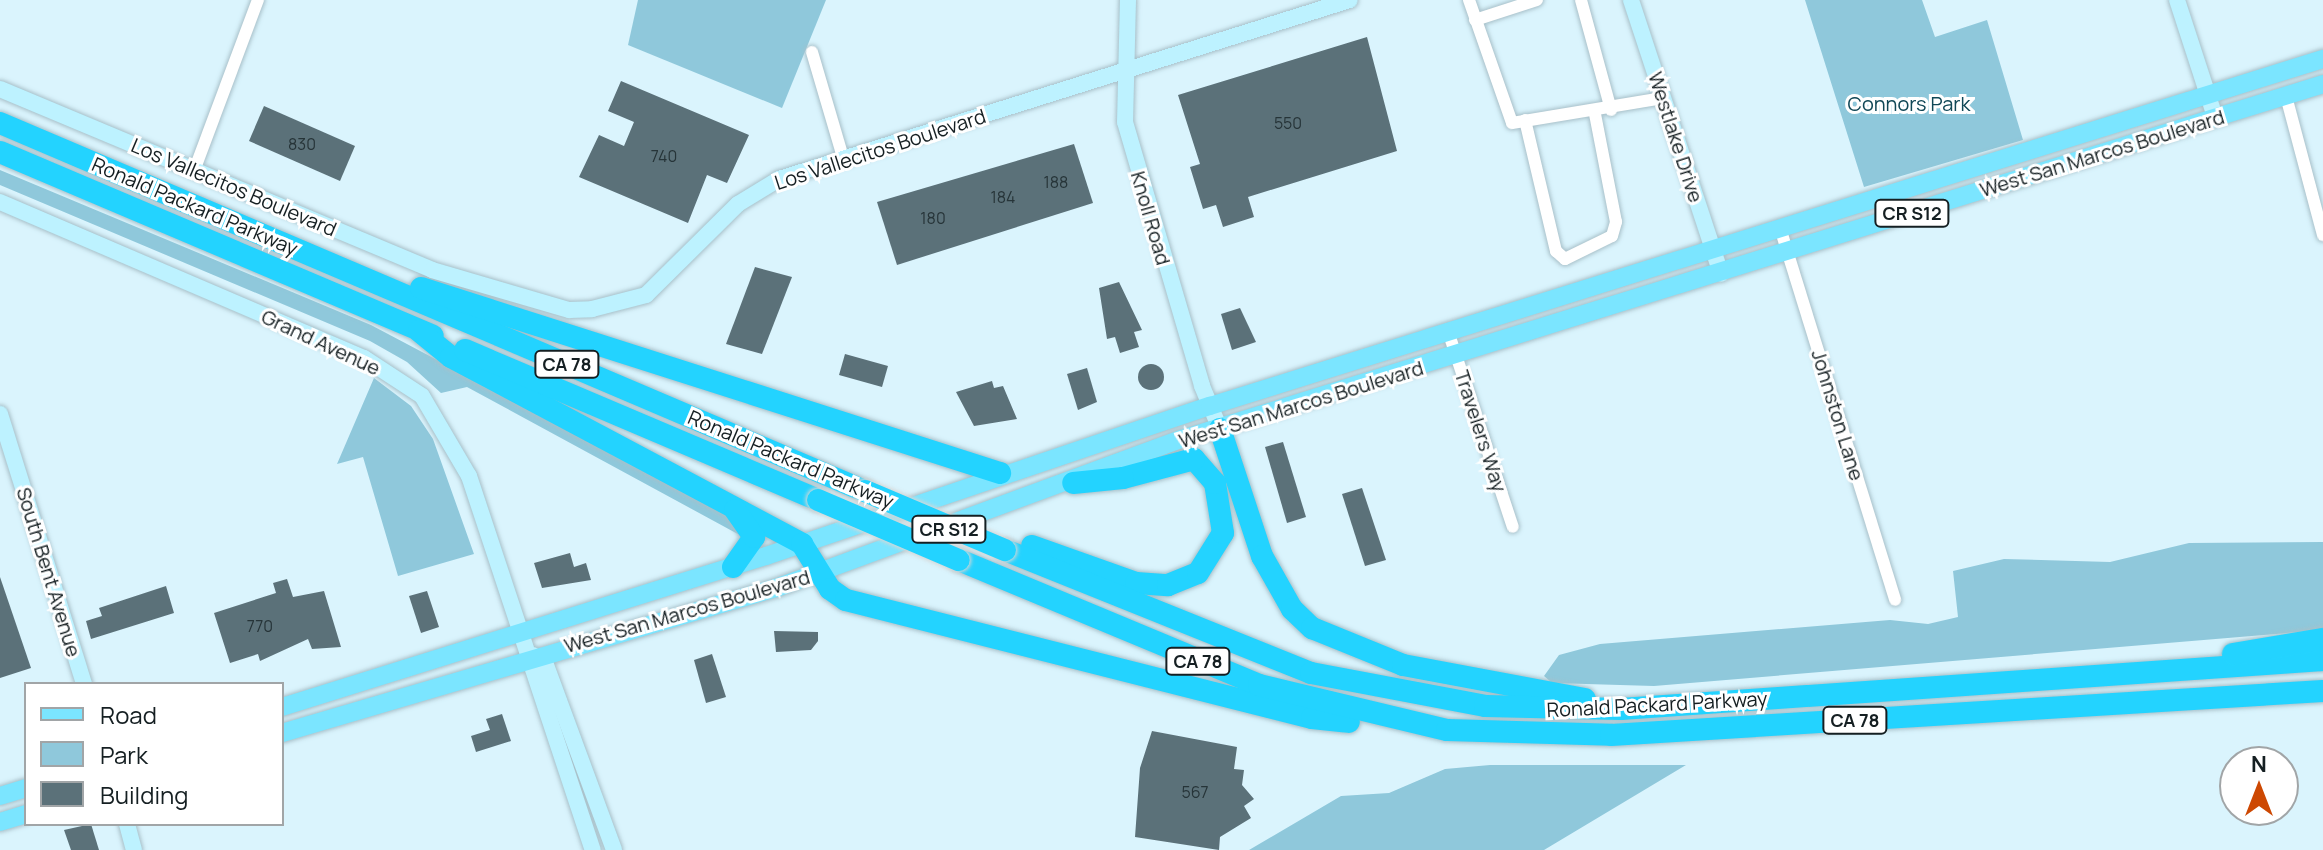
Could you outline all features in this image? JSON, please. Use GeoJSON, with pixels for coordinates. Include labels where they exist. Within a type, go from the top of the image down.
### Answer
{"type":"FeatureCollection","features":[{"type":"Feature","properties":{"kind":"highway","name":"Ronald Packard Parkway"},"geometry":{"type":"LineString","coordinates":[[0,123],[919,514],[1014,546],[1228,644],[1343,683],[1485,706],[1621,709],[2323,660]]}},
{"type":"Feature","properties":{"kind":"highway","name":"Ronald Packard Parkway"},"geometry":{"type":"LineString","coordinates":[[0,152],[1259,685],[1447,730],[1611,735],[2323,691]]}},
{"type":"Feature","properties":{"kind":"highway"},"geometry":{"type":"LineString","coordinates":[[268,238],[1000,473]]}},
{"type":"Feature","properties":{"kind":"highway"},"geometry":{"type":"LineString","coordinates":[[419,331],[451,357],[726,500],[802,544],[823,572],[830,589],[872,607],[1312,718],[1447,730]]}},
{"type":"Feature","properties":{"kind":"highway"},"geometry":{"type":"LineString","coordinates":[[1220,429],[1262,556],[1292,609],[1312,628],[1352,649],[1426,671],[1621,709]]}},
{"type":"Feature","properties":{"kind":"highway"},"geometry":{"type":"LineString","coordinates":[[1014,546],[1136,583],[1168,585],[1198,573],[1223,533],[1215,483],[1194,459],[1123,478],[1073,483]]}},
{"type":"Feature","properties":{"kind":"highway"},"geometry":{"type":"LineString","coordinates":[[726,500],[754,537],[733,567]]}},
{"type":"Feature","properties":{"kind":"highway"},"geometry":{"type":"LineString","coordinates":[[2090,676],[2323,639]]}},
{"type":"Feature","properties":{"kind":"highway"},"geometry":{"type":"LineString","coordinates":[[2263,695],[2323,704]]}},
{"type":"Feature","properties":{"kind":"main road","name":"West San Marcos Boulevard"},"geometry":{"type":"LineString","coordinates":[[284,706],[733,567],[1000,473],[1210,406],[1323,374],[2323,59]]}},
{"type":"Feature","properties":{"kind":"main road","name":"West San Marcos Boulevard"},"geometry":{"type":"LineString","coordinates":[[284,732],[533,655],[823,572],[1220,429],[1788,254],[2323,84]]}},
{"type":"Feature","properties":{"kind":"main road"},"geometry":{"type":"LineString","coordinates":[[1287,409],[1293,395],[1323,374]]}},
{"type":"Feature","properties":{"kind":"main road"},"geometry":{"type":"LineString","coordinates":[[0,796],[24,789]]}},
{"type":"Feature","properties":{"kind":"main road"},"geometry":{"type":"LineString","coordinates":[[0,822],[24,815]]}},
{"type":"Feature","properties":{"kind":"street"},"geometry":{"type":"LineString","coordinates":[[194,171],[258,0]]}},
{"type":"Feature","properties":{"kind":"street","name":"Knoll Road"},"geometry":{"type":"LineString","coordinates":[[1128,0],[1122,72],[1138,174],[1210,406],[1220,429]]}},
{"type":"Feature","properties":{"kind":"street","name":"Los Vallecitos Boulevard"},"geometry":{"type":"LineString","coordinates":[[0,89],[432,270],[569,310],[610,308],[646,295],[758,190],[843,157],[1350,0]]}},
{"type":"Feature","properties":{"kind":"street"},"geometry":{"type":"LineString","coordinates":[[1469,0],[1512,123],[1595,114],[1663,98]]}},
{"type":"Feature","properties":{"kind":"street"},"geometry":{"type":"LineString","coordinates":[[1475,20],[1537,0]]}},
{"type":"Feature","properties":{"kind":"street"},"geometry":{"type":"LineString","coordinates":[[1581,0],[1611,110]]}},
{"type":"Feature","properties":{"kind":"street","name":"Westlake Drive"},"geometry":{"type":"LineString","coordinates":[[1631,0],[1721,274]]}},
{"type":"Feature","properties":{"kind":"street"},"geometry":{"type":"LineString","coordinates":[[2177,0],[2215,117]]}},
{"type":"Feature","properties":{"kind":"street"},"geometry":{"type":"LineString","coordinates":[[812,52],[843,157]]}},
{"type":"Feature","properties":{"kind":"street"},"geometry":{"type":"LineString","coordinates":[[2286,96],[2323,235]]}},
{"type":"Feature","properties":{"kind":"street"},"geometry":{"type":"LineString","coordinates":[[1525,120],[1556,251],[1565,259],[1612,236],[1616,222],[1595,114]]}},
{"type":"Feature","properties":{"kind":"street","name":"Grand Avenue"},"geometry":{"type":"LineString","coordinates":[[0,202],[364,358],[422,396],[459,454],[533,655],[530,671],[593,850]]}},
{"type":"Feature","properties":{"kind":"street","name":"Johnston Lane"},"geometry":{"type":"LineString","coordinates":[[1781,231],[1895,600]]}},
{"type":"Feature","properties":{"kind":"street","name":"Travelers Way"},"geometry":{"type":"LineString","coordinates":[[1449,334],[1513,527]]}},
{"type":"Feature","properties":{"kind":"street","name":"South Bent Avenue"},"geometry":{"type":"LineString","coordinates":[[0,414],[83,682]]}},
{"type":"Feature","properties":{"kind":"street","name":"Grand Avenue"},"geometry":{"type":"LineString","coordinates":[[533,655],[546,665],[614,850]]}},
{"type":"Feature","properties":{"kind":"street"},"geometry":{"type":"LineString","coordinates":[[128,826],[134,850]]}},
{"type":"Feature","properties":{"kind":"green space"},"geometry":{"type":"Polygon","coordinates":[[[638,0],[826,0],[782,108],[628,45],[638,0]]]}},
{"type":"Feature","properties":{"kind":"green space","name":"Connors Park"},"geometry":{"type":"Polygon","coordinates":[[[1805,0],[1922,0],[1935,37],[1987,20],[2023,140],[1864,187],[1805,0]]]}},
{"type":"Feature","properties":{"kind":"green space"},"geometry":{"type":"Polygon","coordinates":[[[0,170],[371,325],[727,513],[747,539],[467,387],[441,393],[407,362],[370,341],[0,185],[0,170]]]}},
{"type":"Feature","properties":{"kind":"green space"},"geometry":{"type":"Polygon","coordinates":[[[374,378],[411,406],[433,439],[474,554],[398,576],[363,457],[337,464],[374,378]]]}},
{"type":"Feature","properties":{"kind":"green space"},"geometry":{"type":"Polygon","coordinates":[[[2323,542],[2323,630],[1654,686],[1552,683],[1544,676],[1559,655],[1600,644],[1890,620],[1928,624],[1958,617],[1953,571],[2004,559],[2110,562],[2189,543],[2323,542]]]}},
{"type":"Feature","properties":{"kind":"green space"},"geometry":{"type":"Polygon","coordinates":[[[1490,765],[1686,765],[1544,850],[1249,850],[1341,796],[1389,793],[1445,769],[1490,765]]]}},
{"type":"Feature","properties":{"kind":"building"},"geometry":{"type":"Polygon","coordinates":[[[1367,37],[1397,151],[1248,197],[1254,217],[1223,227],[1216,205],[1203,209],[1190,167],[1200,164],[1178,95],[1367,37]]]}},
{"type":"Feature","properties":{"kind":"building"},"geometry":{"type":"Polygon","coordinates":[[[621,81],[749,135],[727,183],[707,175],[688,223],[579,177],[599,135],[624,146],[634,122],[608,111],[621,81]]]}},
{"type":"Feature","properties":{"kind":"building"},"geometry":{"type":"Polygon","coordinates":[[[264,106],[355,146],[340,181],[249,141],[264,106]]]}},
{"type":"Feature","properties":{"kind":"building"},"geometry":{"type":"Polygon","coordinates":[[[1074,144],[1093,203],[897,265],[877,202],[1074,144]]]}},
{"type":"Feature","properties":{"kind":"building"},"geometry":{"type":"Polygon","coordinates":[[[755,267],[792,277],[762,354],[726,344],[755,267]]]}},
{"type":"Feature","properties":{"kind":"building"},"geometry":{"type":"Polygon","coordinates":[[[1119,282],[1142,330],[1134,332],[1139,347],[1120,353],[1115,337],[1107,339],[1099,288],[1119,282]]]}},
{"type":"Feature","properties":{"kind":"building"},"geometry":{"type":"Polygon","coordinates":[[[1240,308],[1256,342],[1232,350],[1221,314],[1240,308]]]}},
{"type":"Feature","properties":{"kind":"building"},"geometry":{"type":"Polygon","coordinates":[[[845,354],[888,366],[882,387],[839,375],[845,354]]]}},
{"type":"Feature","properties":{"kind":"building"},"geometry":{"type":"Polygon","coordinates":[[[1151,364],[1160,368],[1164,377],[1160,386],[1151,390],[1142,386],[1138,377],[1142,368],[1151,364]]]}},
{"type":"Feature","properties":{"kind":"building"},"geometry":{"type":"Polygon","coordinates":[[[1087,368],[1097,402],[1078,410],[1067,374],[1087,368]]]}},
{"type":"Feature","properties":{"kind":"building"},"geometry":{"type":"Polygon","coordinates":[[[992,381],[994,388],[1003,386],[1017,419],[974,426],[956,392],[992,381]]]}},
{"type":"Feature","properties":{"kind":"building"},"geometry":{"type":"Polygon","coordinates":[[[1283,442],[1306,517],[1287,523],[1265,447],[1283,442]]]}},
{"type":"Feature","properties":{"kind":"building"},"geometry":{"type":"Polygon","coordinates":[[[1362,488],[1386,560],[1365,566],[1342,494],[1362,488]]]}},
{"type":"Feature","properties":{"kind":"building"},"geometry":{"type":"Polygon","coordinates":[[[570,553],[574,567],[586,563],[591,580],[542,588],[534,563],[570,553]]]}},
{"type":"Feature","properties":{"kind":"building"},"geometry":{"type":"Polygon","coordinates":[[[0,577],[31,668],[0,678],[0,577]]]}},
{"type":"Feature","properties":{"kind":"building"},"geometry":{"type":"Polygon","coordinates":[[[287,579],[293,597],[324,591],[341,647],[312,649],[308,639],[260,661],[258,654],[230,663],[214,613],[276,593],[273,583],[287,579]]]}},
{"type":"Feature","properties":{"kind":"building"},"geometry":{"type":"Polygon","coordinates":[[[166,586],[174,613],[91,639],[86,621],[102,616],[99,608],[166,586]]]}},
{"type":"Feature","properties":{"kind":"building"},"geometry":{"type":"Polygon","coordinates":[[[427,591],[439,627],[421,633],[409,596],[427,591]]]}},
{"type":"Feature","properties":{"kind":"building"},"geometry":{"type":"Polygon","coordinates":[[[774,631],[818,632],[818,641],[811,650],[776,652],[774,631]]]}},
{"type":"Feature","properties":{"kind":"building"},"geometry":{"type":"Polygon","coordinates":[[[712,654],[726,697],[706,703],[694,660],[712,654]]]}},
{"type":"Feature","properties":{"kind":"building"},"geometry":{"type":"Polygon","coordinates":[[[502,714],[511,741],[476,752],[471,736],[490,730],[486,719],[502,714]]]}},
{"type":"Feature","properties":{"kind":"building"},"geometry":{"type":"Polygon","coordinates":[[[1152,731],[1237,747],[1234,769],[1244,770],[1242,785],[1254,799],[1244,806],[1251,818],[1220,837],[1219,850],[1135,837],[1140,768],[1152,731]]]}},
{"type":"Feature","properties":{"kind":"building"},"geometry":{"type":"Polygon","coordinates":[[[92,826],[99,850],[71,850],[64,830],[92,826]]]}}]}
